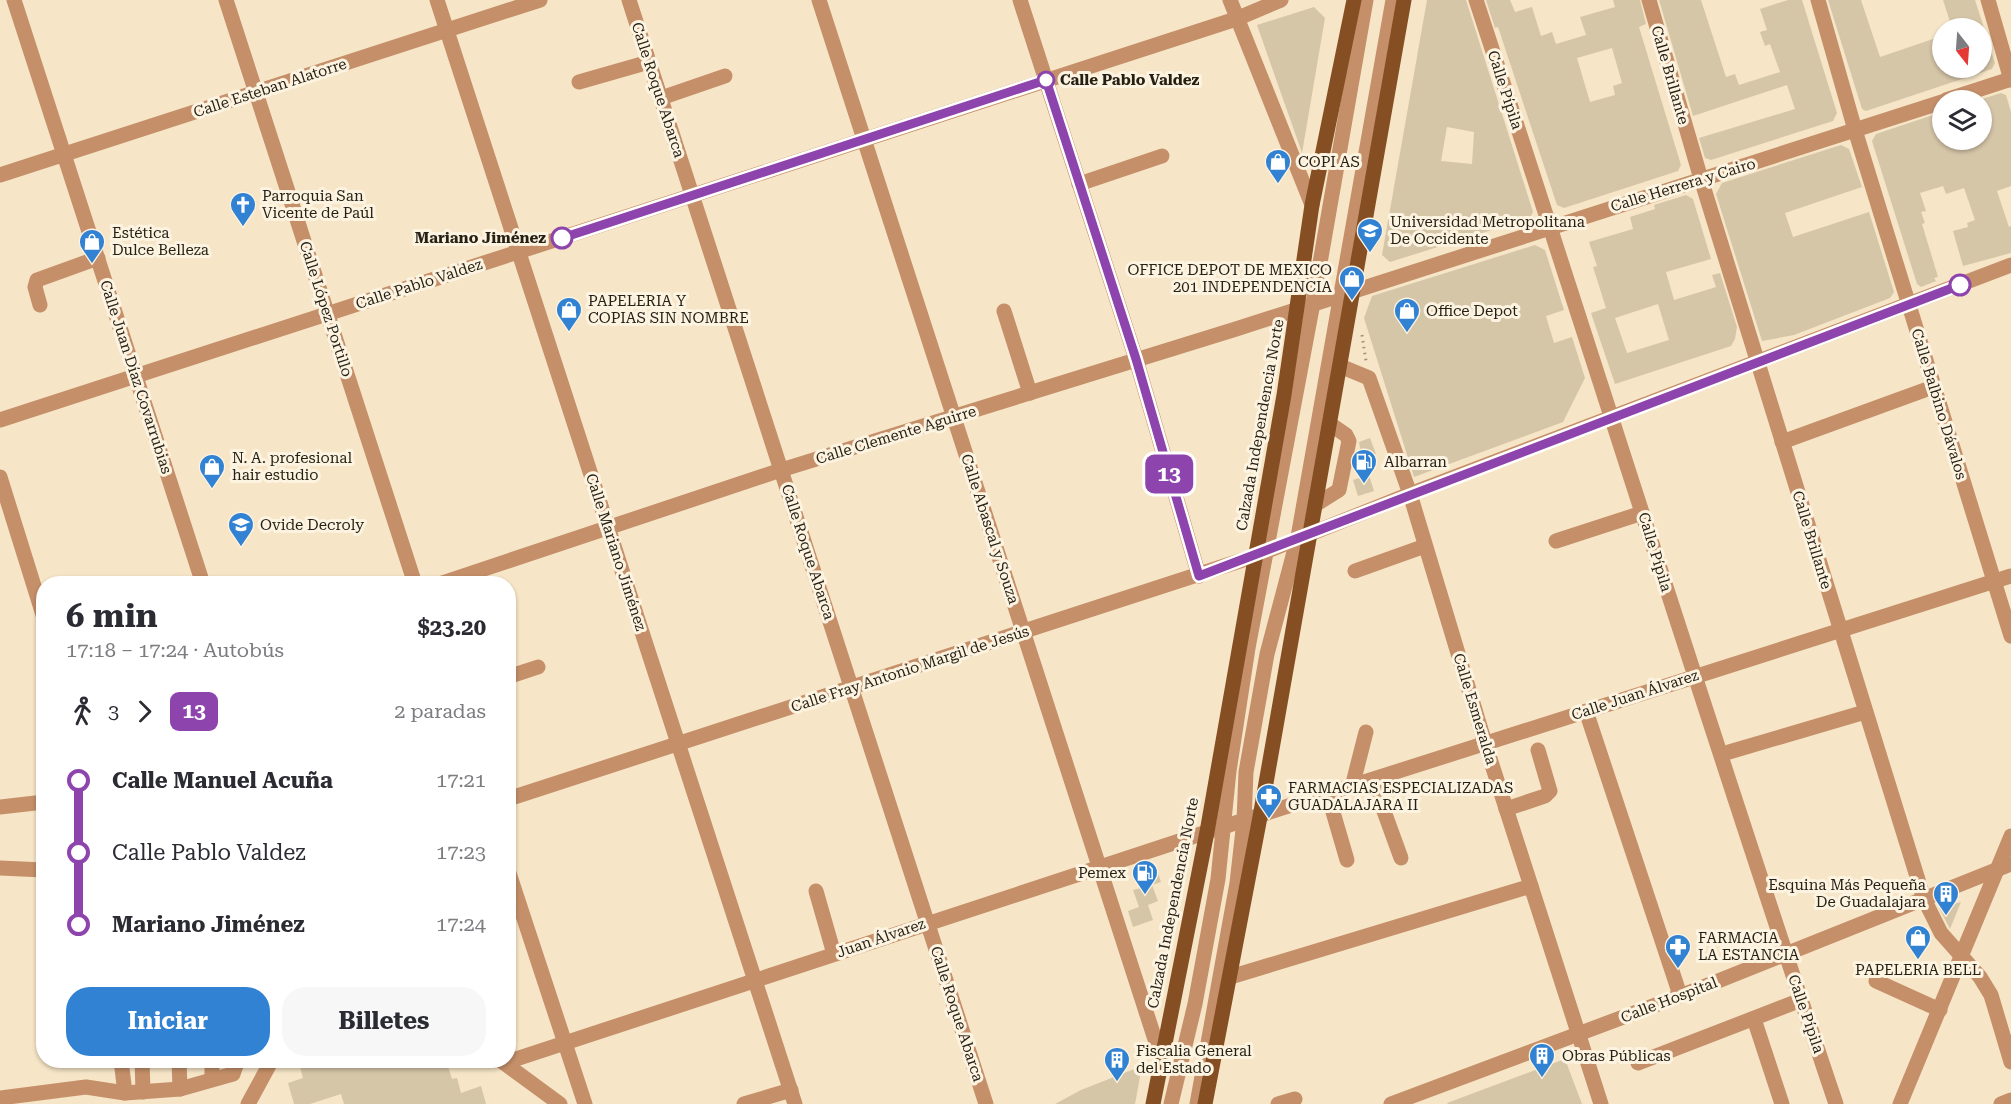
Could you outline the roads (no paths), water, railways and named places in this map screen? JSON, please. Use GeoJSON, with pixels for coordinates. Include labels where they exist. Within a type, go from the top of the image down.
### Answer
{"type":"FeatureCollection","features":[{"type":"Feature","properties":{"kind":"main road","name":"Calzada Independencia Norte"},"geometry":{"type":"LineString","coordinates":[[1153,1104],[1262,553],[1312,205],[1354,0]]}},
{"type":"Feature","properties":{"kind":"main road"},"geometry":{"type":"LineString","coordinates":[[1205,1104],[1227,978],[1260,817],[1304,535],[1315,505],[1330,424],[1340,366],[1347,291],[1404,0]]}},
{"type":"Feature","properties":{"kind":"street","name":"Calle Juan Díaz Covarrubias"},"geometry":{"type":"LineString","coordinates":[[14,0],[200,576]]}},
{"type":"Feature","properties":{"kind":"street","name":"Calle López Portillo"},"geometry":{"type":"LineString","coordinates":[[226,0],[412,576]]}},
{"type":"Feature","properties":{"kind":"street","name":"Calle Mariano Jiménez"},"geometry":{"type":"LineString","coordinates":[[437,0],[793,1097]]}},
{"type":"Feature","properties":{"kind":"street","name":"Calle Esteban Alatorre"},"geometry":{"type":"LineString","coordinates":[[0,175],[540,0]]}},
{"type":"Feature","properties":{"kind":"street","name":"Calle Roque Abarca"},"geometry":{"type":"LineString","coordinates":[[629,0],[986,1104]]}},
{"type":"Feature","properties":{"kind":"street","name":"Calle Abascal y Souza"},"geometry":{"type":"LineString","coordinates":[[819,0],[1161,1058]]}},
{"type":"Feature","properties":{"kind":"street"},"geometry":{"type":"LineString","coordinates":[[1020,0],[1136,359],[1199,576]]}},
{"type":"Feature","properties":{"kind":"street"},"geometry":{"type":"LineString","coordinates":[[1230,0],[1312,205]]}},
{"type":"Feature","properties":{"kind":"street","name":"Calle Pablo Valdez"},"geometry":{"type":"LineString","coordinates":[[0,420],[1236,19],[1281,0]]}},
{"type":"Feature","properties":{"kind":"street"},"geometry":{"type":"LineString","coordinates":[[1171,1104],[1195,1004],[1218,879],[1228,771],[1262,553],[1313,303],[1366,0]]}},
{"type":"Feature","properties":{"kind":"street"},"geometry":{"type":"LineString","coordinates":[[1197,1104],[1237,882],[1244,821],[1246,772],[1267,654],[1304,535],[1347,291],[1394,0]]}},
{"type":"Feature","properties":{"kind":"street","name":"Calle Pípila"},"geometry":{"type":"LineString","coordinates":[[1476,0],[1694,676],[1836,1104]]}},
{"type":"Feature","properties":{"kind":"street","name":"Calle Brillante"},"geometry":{"type":"LineString","coordinates":[[1648,0],[1757,362],[1924,899],[1941,933],[1980,977],[1991,995],[2011,1062]]}},
{"type":"Feature","properties":{"kind":"street","name":"Calle Balbino Dávalos"},"geometry":{"type":"LineString","coordinates":[[1818,0],[1855,130],[2011,636]]}},
{"type":"Feature","properties":{"kind":"street"},"geometry":{"type":"LineString","coordinates":[[1988,0],[2011,79]]}},
{"type":"Feature","properties":{"kind":"street"},"geometry":{"type":"LineString","coordinates":[[579,82],[649,62]]}},
{"type":"Feature","properties":{"kind":"street"},"geometry":{"type":"LineString","coordinates":[[661,98],[724,76]]}},
{"type":"Feature","properties":{"kind":"street","name":"Calle Herrera y Cairo"},"geometry":{"type":"LineString","coordinates":[[1978,90],[2011,79]]}},
{"type":"Feature","properties":{"kind":"street","name":"Calle Herrera y Cairo"},"geometry":{"type":"LineString","coordinates":[[1347,291],[1932,105]]}},
{"type":"Feature","properties":{"kind":"street"},"geometry":{"type":"LineString","coordinates":[[1080,184],[1162,156]]}},
{"type":"Feature","properties":{"kind":"street"},"geometry":{"type":"LineString","coordinates":[[40,305],[35,287],[37,280],[98,258]]}},
{"type":"Feature","properties":{"kind":"street","name":"Calle Fray Antonio Margil de Jesús"},"geometry":{"type":"LineString","coordinates":[[516,796],[1199,576],[2011,265]]}},
{"type":"Feature","properties":{"kind":"street","name":"Calle Clemente Aguirre"},"geometry":{"type":"LineString","coordinates":[[464,576],[781,470],[954,418],[1347,291]]}},
{"type":"Feature","properties":{"kind":"street"},"geometry":{"type":"LineString","coordinates":[[1004,311],[1030,393]]}},
{"type":"Feature","properties":{"kind":"street","name":"Calle Esmeralda"},"geometry":{"type":"LineString","coordinates":[[1340,366],[1369,378],[1410,494],[1485,743],[1601,1104]]}},
{"type":"Feature","properties":{"kind":"street"},"geometry":{"type":"LineString","coordinates":[[1782,442],[1934,387]]}},
{"type":"Feature","properties":{"kind":"street"},"geometry":{"type":"LineString","coordinates":[[1315,505],[1338,493],[1349,441],[1346,435],[1330,424]]}},
{"type":"Feature","properties":{"kind":"street"},"geometry":{"type":"LineString","coordinates":[[0,477],[36,592]]}},
{"type":"Feature","properties":{"kind":"street"},"geometry":{"type":"LineString","coordinates":[[1556,541],[1642,513]]}},
{"type":"Feature","properties":{"kind":"street"},"geometry":{"type":"LineString","coordinates":[[1355,571],[1425,546]]}},
{"type":"Feature","properties":{"kind":"street","name":"Calle Juan Álvarez"},"geometry":{"type":"LineString","coordinates":[[1260,817],[2011,576]]}},
{"type":"Feature","properties":{"kind":"street"},"geometry":{"type":"LineString","coordinates":[[516,674],[538,667]]}},
{"type":"Feature","properties":{"kind":"street"},"geometry":{"type":"LineString","coordinates":[[1586,711],[1680,995]]}},
{"type":"Feature","properties":{"kind":"street"},"geometry":{"type":"LineString","coordinates":[[1730,752],[1865,712]]}},
{"type":"Feature","properties":{"kind":"street"},"geometry":{"type":"LineString","coordinates":[[1352,787],[1366,732]]}},
{"type":"Feature","properties":{"kind":"street"},"geometry":{"type":"LineString","coordinates":[[1506,809],[1545,796],[1550,791],[1538,750]]}},
{"type":"Feature","properties":{"kind":"street"},"geometry":{"type":"LineString","coordinates":[[1373,781],[1401,858]]}},
{"type":"Feature","properties":{"kind":"street"},"geometry":{"type":"LineString","coordinates":[[1328,795],[1347,860]]}},
{"type":"Feature","properties":{"kind":"street"},"geometry":{"type":"LineString","coordinates":[[0,807],[36,804]]}},
{"type":"Feature","properties":{"kind":"street","name":"Juan Álvarez"},"geometry":{"type":"LineString","coordinates":[[516,1058],[755,981],[928,922],[1260,817]]}},
{"type":"Feature","properties":{"kind":"street"},"geometry":{"type":"LineString","coordinates":[[1900,1104],[1962,957],[2004,867],[2011,836]]}},
{"type":"Feature","properties":{"kind":"street","name":"Calle Hospital"},"geometry":{"type":"LineString","coordinates":[[1391,1104],[1579,1035],[2004,867]]}},
{"type":"Feature","properties":{"kind":"street"},"geometry":{"type":"LineString","coordinates":[[0,868],[36,870]]}},
{"type":"Feature","properties":{"kind":"street"},"geometry":{"type":"LineString","coordinates":[[1227,978],[1531,886]]}},
{"type":"Feature","properties":{"kind":"street"},"geometry":{"type":"LineString","coordinates":[[816,891],[834,954]]}},
{"type":"Feature","properties":{"kind":"street"},"geometry":{"type":"LineString","coordinates":[[516,894],[585,1104]]}},
{"type":"Feature","properties":{"kind":"street"},"geometry":{"type":"LineString","coordinates":[[1876,981],[1940,1010]]}},
{"type":"Feature","properties":{"kind":"street"},"geometry":{"type":"LineString","coordinates":[[1638,1063],[1801,1000]]}},
{"type":"Feature","properties":{"kind":"street"},"geometry":{"type":"LineString","coordinates":[[1754,1018],[1782,1104]]}},
{"type":"Feature","properties":{"kind":"street"},"geometry":{"type":"LineString","coordinates":[[122,1068],[125,1093]]}},
{"type":"Feature","properties":{"kind":"street"},"geometry":{"type":"LineString","coordinates":[[142,1068],[143,1092]]}},
{"type":"Feature","properties":{"kind":"street"},"geometry":{"type":"LineString","coordinates":[[179,1068],[180,1089]]}},
{"type":"Feature","properties":{"kind":"street"},"geometry":{"type":"LineString","coordinates":[[212,1068],[212,1079]]}},
{"type":"Feature","properties":{"kind":"street"},"geometry":{"type":"LineString","coordinates":[[0,1098],[60,1097],[86,1087],[125,1093],[180,1089],[233,1074],[235,1068]]}},
{"type":"Feature","properties":{"kind":"street"},"geometry":{"type":"LineString","coordinates":[[248,1104],[268,1068]]}},
{"type":"Feature","properties":{"kind":"street"},"geometry":{"type":"LineString","coordinates":[[510,1068],[560,1104]]}},
{"type":"Feature","properties":{"kind":"street"},"geometry":{"type":"LineString","coordinates":[[744,1104],[793,1097]]}},
{"type":"Feature","properties":{"kind":"street"},"geometry":{"type":"LineString","coordinates":[[1278,1104],[1295,1099]]}},
{"type":"Feature","properties":{"kind":"street"},"geometry":{"type":"LineString","coordinates":[[2001,1104],[2011,1100]]}},
{"type":"Feature","properties":{"kind":"place","name":"Calle Pablo Valdez"},"geometry":{"type":"Point","coordinates":[1046,80]}},
{"type":"Feature","properties":{"kind":"place","name":"COPI AS"},"geometry":{"type":"Point","coordinates":[1278,185]}},
{"type":"Feature","properties":{"kind":"place","name":"Parroquia San Vicente de Paúl"},"geometry":{"type":"Point","coordinates":[243,228]}},
{"type":"Feature","properties":{"kind":"place","name":"Mariano Jiménez"},"geometry":{"type":"Point","coordinates":[562,238]}},
{"type":"Feature","properties":{"kind":"place","name":"Universidad Metropolitana De Occidente"},"geometry":{"type":"Point","coordinates":[1370,254]}},
{"type":"Feature","properties":{"kind":"place","name":"Estética Dulce Belleza"},"geometry":{"type":"Point","coordinates":[92,265]}},
{"type":"Feature","properties":{"kind":"place","name":"OFFICE DEPOT DE MEXICO 201 INDEPENDENCIA"},"geometry":{"type":"Point","coordinates":[1352,302]}},
{"type":"Feature","properties":{"kind":"place","name":"PAPELERIA Y COPIAS SIN NOMBRE"},"geometry":{"type":"Point","coordinates":[569,333]}},
{"type":"Feature","properties":{"kind":"place","name":"Office Depot"},"geometry":{"type":"Point","coordinates":[1407,334]}},
{"type":"Feature","properties":{"kind":"place","name":"Albarran"},"geometry":{"type":"Point","coordinates":[1364,485]}},
{"type":"Feature","properties":{"kind":"place","name":"N. A. profesional hair estudio"},"geometry":{"type":"Point","coordinates":[212,490]}},
{"type":"Feature","properties":{"kind":"place","name":"Ovide Decroly"},"geometry":{"type":"Point","coordinates":[241,548]}},
{"type":"Feature","properties":{"kind":"place","name":"FARMACIAS ESPECIALIZADAS GUADALAJARA II"},"geometry":{"type":"Point","coordinates":[1269,820]}},
{"type":"Feature","properties":{"kind":"place","name":"Pemex"},"geometry":{"type":"Point","coordinates":[1145,896]}},
{"type":"Feature","properties":{"kind":"place","name":"Esquina Más Pequeña De Guadalajara"},"geometry":{"type":"Point","coordinates":[1946,917]}},
{"type":"Feature","properties":{"kind":"place","name":"PAPELERIA BELL"},"geometry":{"type":"Point","coordinates":[1918,961]}},
{"type":"Feature","properties":{"kind":"place","name":"FARMACIA LA ESTANCIA"},"geometry":{"type":"Point","coordinates":[1678,970]}},
{"type":"Feature","properties":{"kind":"place","name":"Obras Públicas"},"geometry":{"type":"Point","coordinates":[1542,1079]}},
{"type":"Feature","properties":{"kind":"place","name":"Fiscalia General del Estado"},"geometry":{"type":"Point","coordinates":[1117,1083]}}]}
